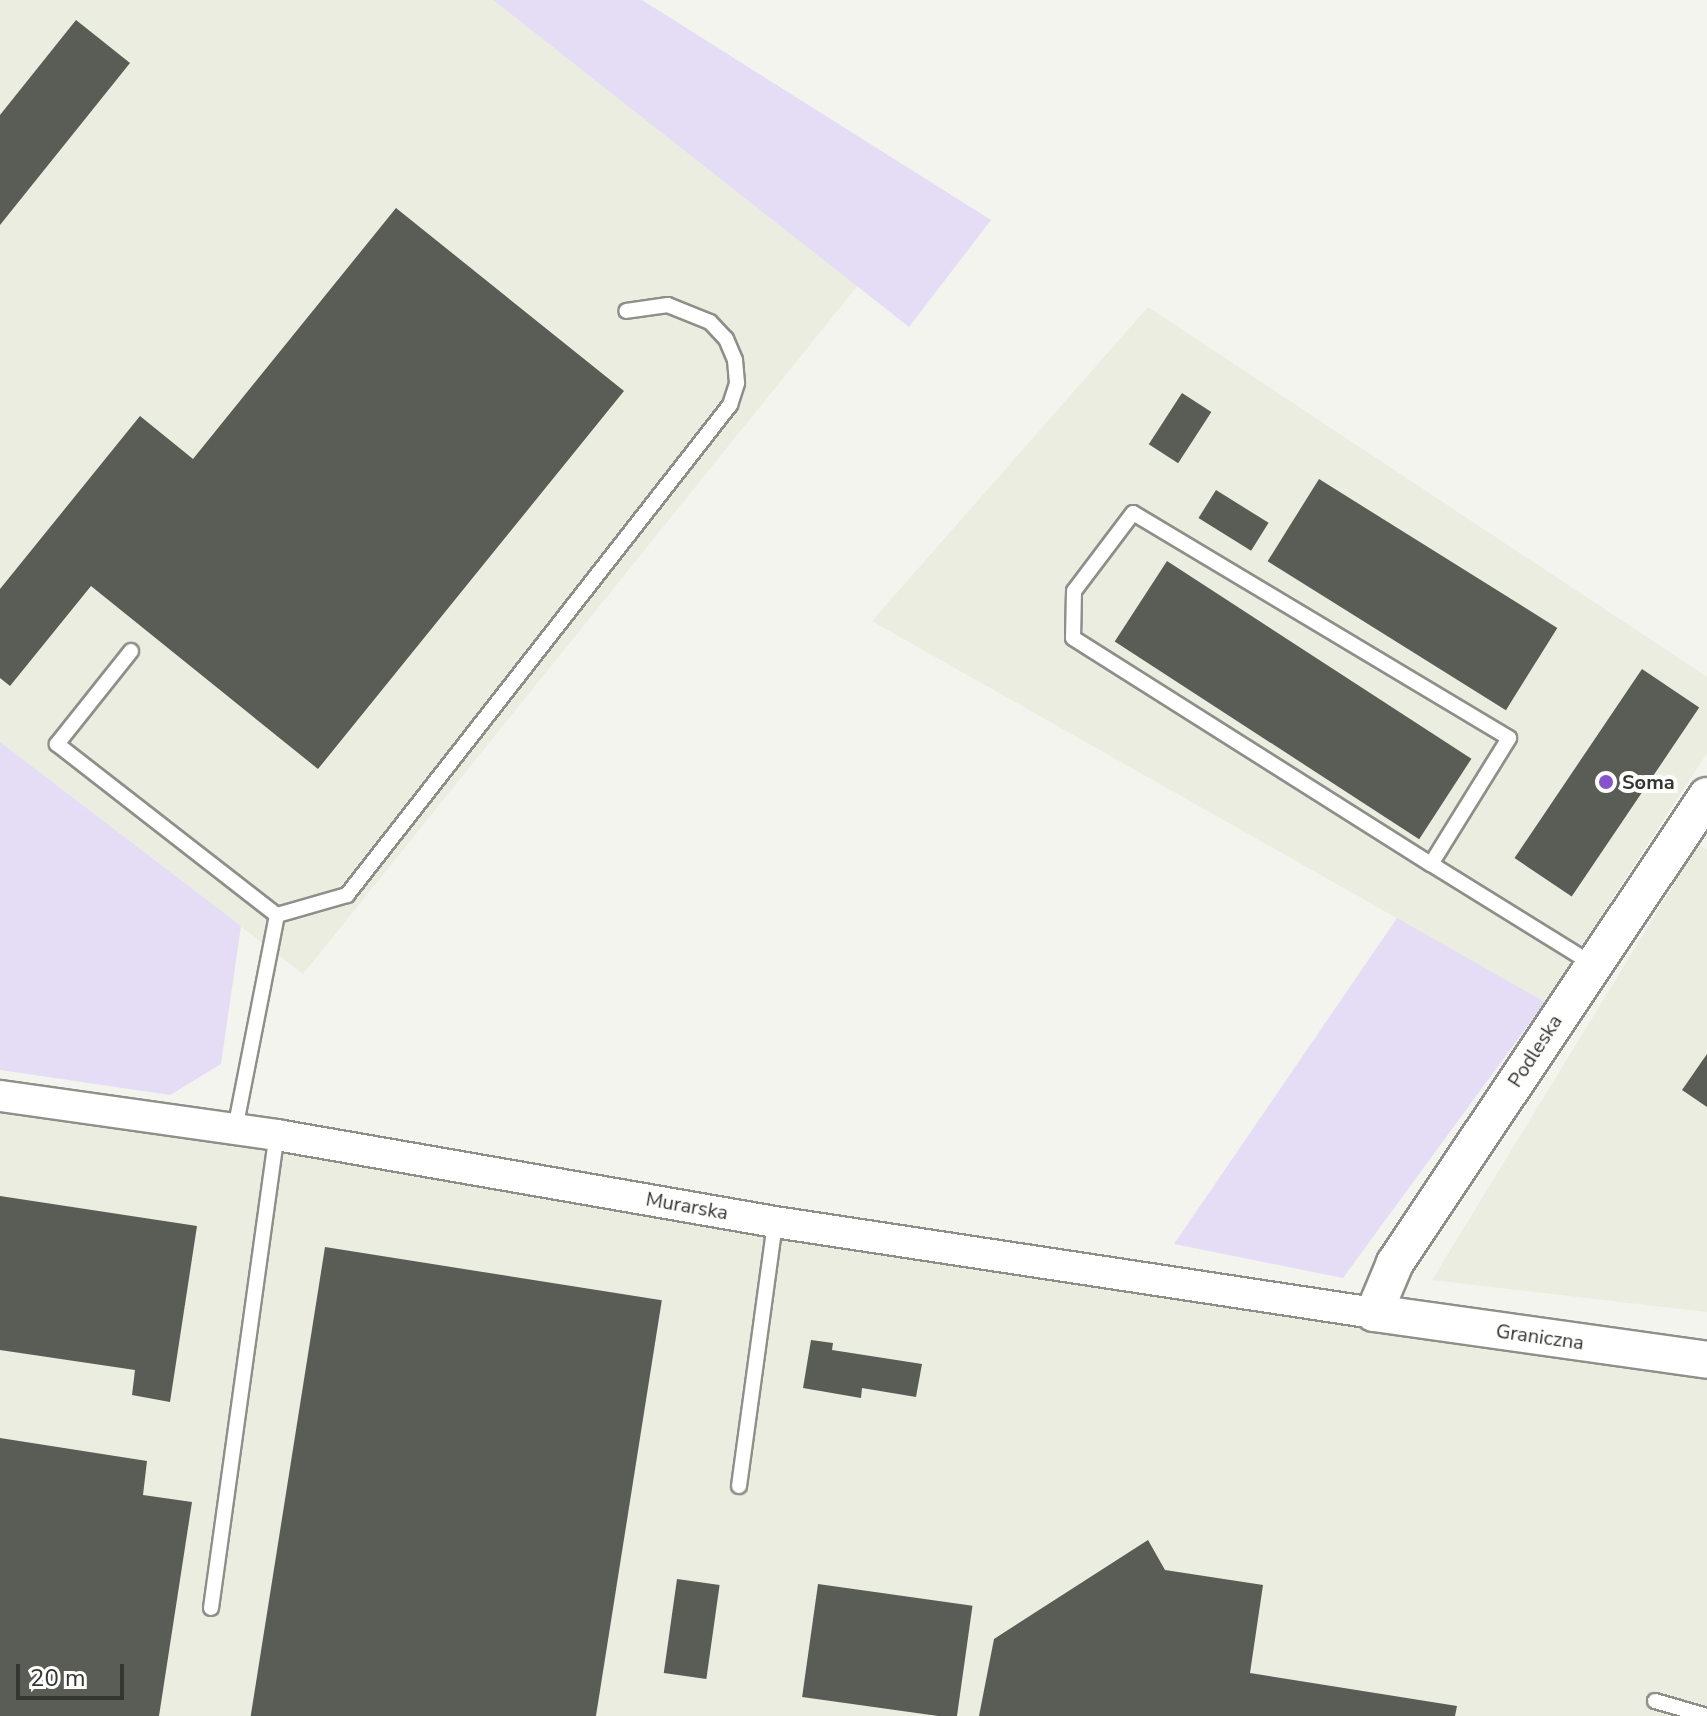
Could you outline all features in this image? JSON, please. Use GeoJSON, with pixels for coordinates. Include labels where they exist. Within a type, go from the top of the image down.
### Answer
{"type":"FeatureCollection","features":[{"type":"Feature","properties":{"kind":"street","name":"Podleska"},"geometry":{"type":"LineString","coordinates":[[1374,1313],[1395,1263],[1707,796]]}},
{"type":"Feature","properties":{"kind":"street","name":"Murarska"},"geometry":{"type":"LineString","coordinates":[[0,1096],[277,1135],[775,1222],[1374,1313]]}},
{"type":"Feature","properties":{"kind":"street","name":"Graniczna"},"geometry":{"type":"LineString","coordinates":[[1374,1313],[1707,1360]]}},
{"type":"Feature","properties":{"kind":"lane"},"geometry":{"type":"LineString","coordinates":[[277,915],[347,895],[730,405],[737,383],[735,360],[726,339],[710,322],[668,305],[626,311]]}},
{"type":"Feature","properties":{"kind":"lane"},"geometry":{"type":"LineString","coordinates":[[1431,864],[1509,738],[1133,513],[1074,591],[1073,638],[1431,864],[1592,964]]}},
{"type":"Feature","properties":{"kind":"lane"},"geometry":{"type":"LineString","coordinates":[[131,651],[57,744],[277,915]]}},
{"type":"Feature","properties":{"kind":"lane"},"geometry":{"type":"LineString","coordinates":[[235,1129],[277,915]]}},
{"type":"Feature","properties":{"kind":"lane"},"geometry":{"type":"LineString","coordinates":[[211,1608],[277,1135]]}},
{"type":"Feature","properties":{"kind":"lane"},"geometry":{"type":"LineString","coordinates":[[739,1486],[775,1222]]}},
{"type":"Feature","properties":{"kind":"lane"},"geometry":{"type":"LineString","coordinates":[[1655,1701],[1707,1716]]}},
{"type":"Feature","properties":{"kind":"shaded area"},"geometry":{"type":"Polygon","coordinates":[[[0,0],[493,0],[858,285],[303,974],[0,742],[0,0]]]}},
{"type":"Feature","properties":{"kind":"shaded area"},"geometry":{"type":"Polygon","coordinates":[[[493,0],[642,0],[991,220],[909,327],[493,0]]]}},
{"type":"Feature","properties":{"kind":"shaded area"},"geometry":{"type":"Polygon","coordinates":[[[1148,307],[1707,677],[1707,753],[1545,1002],[872,621],[1148,307]]]}},
{"type":"Feature","properties":{"kind":"shaded area"},"geometry":{"type":"Polygon","coordinates":[[[0,742],[241,926],[221,1064],[170,1095],[0,1070],[0,742]]]}},
{"type":"Feature","properties":{"kind":"shaded area"},"geometry":{"type":"Polygon","coordinates":[[[1698,845],[1707,850],[1707,1312],[1432,1280],[1698,845]]]}},
{"type":"Feature","properties":{"kind":"shaded area"},"geometry":{"type":"Polygon","coordinates":[[[1397,918],[1545,1002],[1343,1278],[1174,1244],[1397,918]]]}},
{"type":"Feature","properties":{"kind":"shaded area"},"geometry":{"type":"Polygon","coordinates":[[[0,1109],[1707,1377],[1707,1716],[0,1716],[0,1109]]]}},
{"type":"Feature","properties":{"kind":"building"},"geometry":{"type":"Polygon","coordinates":[[[76,20],[130,63],[0,225],[0,115],[76,20]]]}},
{"type":"Feature","properties":{"kind":"building"},"geometry":{"type":"Polygon","coordinates":[[[396,208],[624,391],[318,769],[91,586],[10,686],[0,678],[0,589],[140,416],[193,459],[396,208]]]}},
{"type":"Feature","properties":{"kind":"building"},"geometry":{"type":"Polygon","coordinates":[[[1182,393],[1211,412],[1178,463],[1149,444],[1182,393]]]}},
{"type":"Feature","properties":{"kind":"building"},"geometry":{"type":"Polygon","coordinates":[[[1319,479],[1557,628],[1506,710],[1268,561],[1319,479]]]}},
{"type":"Feature","properties":{"kind":"building"},"geometry":{"type":"Polygon","coordinates":[[[1216,490],[1269,523],[1251,551],[1199,518],[1216,490]]]}},
{"type":"Feature","properties":{"kind":"building"},"geometry":{"type":"Polygon","coordinates":[[[1167,561],[1471,759],[1419,839],[1115,642],[1167,561]]]}},
{"type":"Feature","properties":{"kind":"building","name":"Soma"},"geometry":{"type":"Polygon","coordinates":[[[1642,669],[1699,708],[1572,897],[1515,858],[1642,669]]]}},
{"type":"Feature","properties":{"kind":"building"},"geometry":{"type":"Polygon","coordinates":[[[1707,1054],[1707,1107],[1682,1090],[1707,1054]]]}},
{"type":"Feature","properties":{"kind":"building"},"geometry":{"type":"Polygon","coordinates":[[[0,1196],[197,1226],[170,1402],[132,1395],[135,1370],[0,1350],[0,1196]]]}},
{"type":"Feature","properties":{"kind":"building"},"geometry":{"type":"Polygon","coordinates":[[[325,1247],[662,1300],[596,1716],[251,1716],[325,1247]]]}},
{"type":"Feature","properties":{"kind":"building"},"geometry":{"type":"Polygon","coordinates":[[[811,1340],[833,1343],[832,1350],[922,1364],[916,1397],[862,1388],[861,1398],[803,1388],[811,1340]]]}},
{"type":"Feature","properties":{"kind":"building"},"geometry":{"type":"Polygon","coordinates":[[[0,1438],[147,1461],[143,1495],[192,1502],[159,1716],[0,1716],[0,1438]]]}},
{"type":"Feature","properties":{"kind":"building"},"geometry":{"type":"Polygon","coordinates":[[[1148,1540],[1165,1570],[1263,1585],[1250,1673],[1457,1706],[1455,1716],[979,1716],[994,1639],[1148,1540]]]}},
{"type":"Feature","properties":{"kind":"building"},"geometry":{"type":"Polygon","coordinates":[[[677,1579],[720,1585],[706,1679],[664,1673],[677,1579]]]}},
{"type":"Feature","properties":{"kind":"building"},"geometry":{"type":"Polygon","coordinates":[[[818,1584],[972,1606],[957,1716],[802,1697],[818,1584]]]}},
{"type":"Feature","properties":{"kind":"place","name":"Soma"},"geometry":{"type":"Point","coordinates":[1606,782]}}]}
